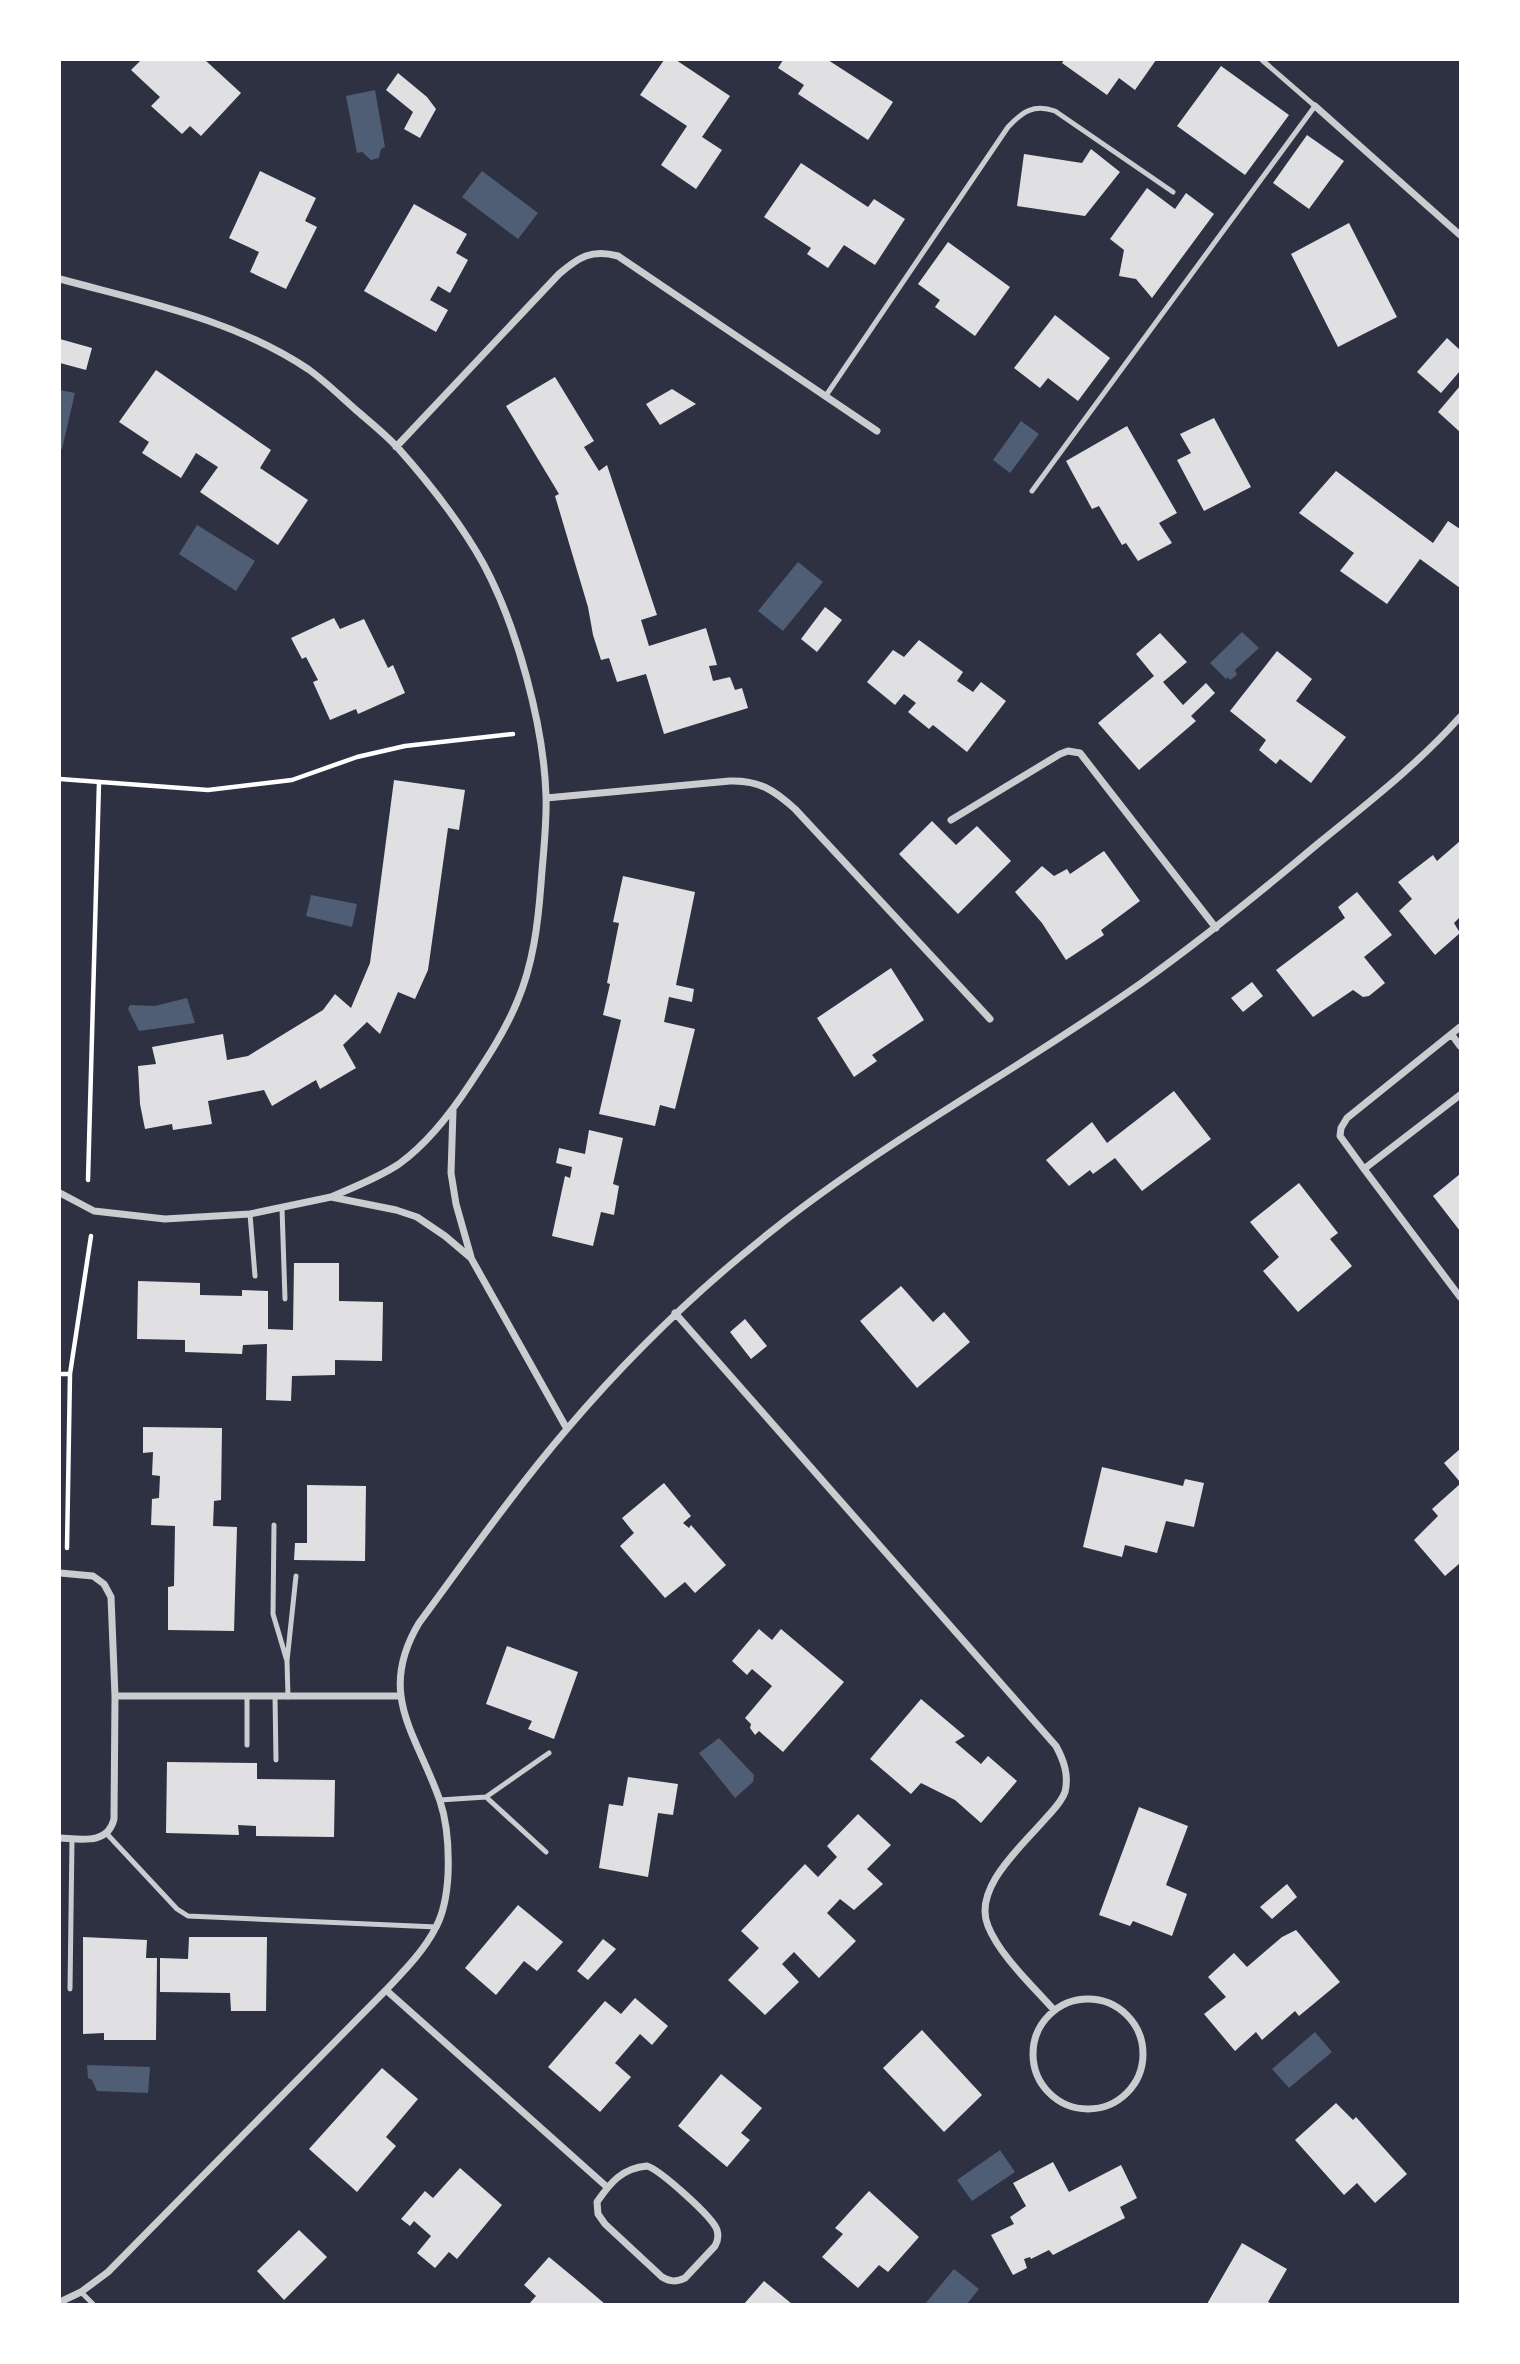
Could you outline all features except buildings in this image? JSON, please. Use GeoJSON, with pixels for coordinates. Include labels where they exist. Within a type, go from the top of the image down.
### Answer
{"type":"FeatureCollection","features":[{"type":"Feature","properties":{"kind":"street"},"geometry":{"type":"LineString","coordinates":[[1315,106],[1461,235]]}},
{"type":"Feature","properties":{"kind":"street"},"geometry":{"type":"LineString","coordinates":[[396,447],[559,274],[574,261],[602,251],[618,256],[877,431]]}},
{"type":"Feature","properties":{"kind":"street"},"geometry":{"type":"LineString","coordinates":[[60,279],[189,313],[227,326],[261,342],[308,369],[396,447],[462,530],[484,567],[515,643],[538,731],[546,798],[539,905],[533,950],[518,1000],[501,1035],[453,1110],[432,1134],[401,1162],[385,1173],[331,1197],[250,1214],[164,1219],[91,1210],[60,1193]]}},
{"type":"Feature","properties":{"kind":"street"},"geometry":{"type":"LineString","coordinates":[[60,2302],[81,2292],[108,2272],[386,1990],[409,1965],[437,1927],[444,1906],[449,1852],[446,1824],[440,1800],[408,1727],[401,1696],[402,1663],[419,1623],[517,1491],[567,1429],[676,1313],[773,1230],[852,1172],[1143,982],[1216,928],[1395,782],[1461,717]]}},
{"type":"Feature","properties":{"kind":"street"},"geometry":{"type":"LineString","coordinates":[[951,820],[1060,754],[1075,751],[1086,758],[1216,928]]}},
{"type":"Feature","properties":{"kind":"street"},"geometry":{"type":"LineString","coordinates":[[546,798],[730,781],[759,784],[782,797],[795,809],[990,1019]]}},
{"type":"Feature","properties":{"kind":"street"},"geometry":{"type":"LineString","coordinates":[[1461,1027],[1347,1118],[1340,1136],[1461,1297]]}},
{"type":"Feature","properties":{"kind":"street"},"geometry":{"type":"LineString","coordinates":[[1452,1035],[1461,1045]]}},
{"type":"Feature","properties":{"kind":"street"},"geometry":{"type":"LineString","coordinates":[[1364,1169],[1461,1095]]}},
{"type":"Feature","properties":{"kind":"street"},"geometry":{"type":"LineString","coordinates":[[453,1110],[450,1158],[454,1194],[471,1258],[567,1429]]}},
{"type":"Feature","properties":{"kind":"street"},"geometry":{"type":"LineString","coordinates":[[331,1197],[396,1210],[416,1217],[471,1258]]}},
{"type":"Feature","properties":{"kind":"street"},"geometry":{"type":"LineString","coordinates":[[676,1313],[1056,1746],[1063,1758],[1066,1782],[1060,1801],[996,1875],[984,1906],[986,1924],[996,1943],[1054,2010]]}},
{"type":"Feature","properties":{"kind":"street"},"geometry":{"type":"LineString","coordinates":[[60,1838],[94,1839],[107,1834],[114,1819],[115,1696],[111,1597],[99,1579],[63,1572]]}},
{"type":"Feature","properties":{"kind":"street"},"geometry":{"type":"LineString","coordinates":[[115,1696],[401,1696]]}},
{"type":"Feature","properties":{"kind":"street"},"geometry":{"type":"LineString","coordinates":[[386,1990],[607,2187]]}},
{"type":"Feature","properties":{"kind":"street"},"geometry":{"type":"LineString","coordinates":[[1084,1999],[1100,2000],[1116,2006],[1128,2015],[1138,2028],[1144,2060],[1140,2076],[1132,2090],[1119,2101],[1101,2108],[1083,2110],[1064,2105],[1049,2094],[1035,2069],[1034,2041],[1041,2024],[1054,2010],[1084,1999]]}},
{"type":"Feature","properties":{"kind":"street"},"geometry":{"type":"LineString","coordinates":[[647,2166],[653,2168],[710,2219],[718,2232],[718,2242],[685,2278],[667,2280],[600,2219],[597,2202],[607,2187],[621,2173],[630,2169],[647,2166]]}},
{"type":"Feature","properties":{"kind":"lane"},"geometry":{"type":"LineString","coordinates":[[1032,491],[1315,106],[1262,60]]}},
{"type":"Feature","properties":{"kind":"lane"},"geometry":{"type":"LineString","coordinates":[[825,397],[1008,127],[1029,109],[1041,107],[1055,111],[1173,192]]}},
{"type":"Feature","properties":{"kind":"lane"},"geometry":{"type":"LineString","coordinates":[[282,1208],[285,1299]]}},
{"type":"Feature","properties":{"kind":"lane"},"geometry":{"type":"LineString","coordinates":[[250,1214],[255,1276]]}},
{"type":"Feature","properties":{"kind":"lane"},"geometry":{"type":"LineString","coordinates":[[274,1525],[273,1614],[287,1661]]}},
{"type":"Feature","properties":{"kind":"lane"},"geometry":{"type":"LineString","coordinates":[[288,1697],[287,1661],[296,1576]]}},
{"type":"Feature","properties":{"kind":"lane"},"geometry":{"type":"LineString","coordinates":[[275,1696],[276,1760]]}},
{"type":"Feature","properties":{"kind":"lane"},"geometry":{"type":"LineString","coordinates":[[247,1697],[247,1745]]}},
{"type":"Feature","properties":{"kind":"lane"},"geometry":{"type":"LineString","coordinates":[[440,1800],[486,1797],[549,1754]]}},
{"type":"Feature","properties":{"kind":"lane"},"geometry":{"type":"LineString","coordinates":[[486,1797],[546,1852]]}},
{"type":"Feature","properties":{"kind":"lane"},"geometry":{"type":"LineString","coordinates":[[107,1834],[177,1909],[188,1916],[437,1927]]}},
{"type":"Feature","properties":{"kind":"lane"},"geometry":{"type":"LineString","coordinates":[[70,1989],[72,1839]]}},
{"type":"Feature","properties":{"kind":"lane"},"geometry":{"type":"LineString","coordinates":[[81,2292],[93,2305]]}},
{"type":"Feature","properties":{"kind":"path"},"geometry":{"type":"LineString","coordinates":[[60,779],[208,790],[292,780],[357,757],[405,746],[538,731]]}},
{"type":"Feature","properties":{"kind":"path"},"geometry":{"type":"LineString","coordinates":[[63,1572],[70,1374],[91,1210],[99,782]]}},
{"type":"Feature","properties":{"kind":"path"},"geometry":{"type":"LineString","coordinates":[[60,1374],[70,1374]]}},
{"type":"Feature","properties":{"kind":"water"},"geometry":{"type":"Polygon","coordinates":[[[375,90],[385,147],[381,149],[379,158],[371,160],[362,152],[357,153],[346,96],[375,90]]]}},
{"type":"Feature","properties":{"kind":"water"},"geometry":{"type":"Polygon","coordinates":[[[482,171],[538,213],[518,239],[462,197],[482,171]]]}},
{"type":"Feature","properties":{"kind":"water"},"geometry":{"type":"Polygon","coordinates":[[[60,390],[75,393],[62,449],[60,449],[60,390]]]}},
{"type":"Feature","properties":{"kind":"water"},"geometry":{"type":"Polygon","coordinates":[[[1021,421],[1039,434],[1010,473],[993,460],[1021,421]]]}},
{"type":"Feature","properties":{"kind":"water"},"geometry":{"type":"Polygon","coordinates":[[[197,525],[255,561],[236,591],[179,554],[197,525]]]}},
{"type":"Feature","properties":{"kind":"water"},"geometry":{"type":"Polygon","coordinates":[[[798,562],[823,582],[783,631],[758,611],[798,562]]]}},
{"type":"Feature","properties":{"kind":"water"},"geometry":{"type":"Polygon","coordinates":[[[1242,632],[1259,648],[1235,670],[1237,675],[1230,680],[1228,677],[1226,679],[1210,663],[1242,632]]]}},
{"type":"Feature","properties":{"kind":"water"},"geometry":{"type":"Polygon","coordinates":[[[311,895],[357,904],[352,927],[306,916],[311,895]]]}},
{"type":"Feature","properties":{"kind":"water"},"geometry":{"type":"Polygon","coordinates":[[[187,998],[195,1023],[139,1031],[128,1009],[130,1005],[155,1006],[187,998]]]}},
{"type":"Feature","properties":{"kind":"water"},"geometry":{"type":"Polygon","coordinates":[[[719,1738],[754,1775],[753,1782],[735,1798],[699,1753],[719,1738]]]}},
{"type":"Feature","properties":{"kind":"water"},"geometry":{"type":"Polygon","coordinates":[[[1315,2032],[1332,2052],[1289,2088],[1272,2069],[1315,2032]]]}},
{"type":"Feature","properties":{"kind":"water"},"geometry":{"type":"Polygon","coordinates":[[[87,2065],[150,2067],[148,2093],[97,2091],[92,2080],[88,2078],[87,2065]]]}},
{"type":"Feature","properties":{"kind":"water"},"geometry":{"type":"Polygon","coordinates":[[[1000,2150],[1015,2172],[972,2201],[957,2180],[1000,2150]]]}},
{"type":"Feature","properties":{"kind":"water"},"geometry":{"type":"Polygon","coordinates":[[[954,2269],[979,2289],[967,2304],[925,2304],[954,2269]]]}}]}
